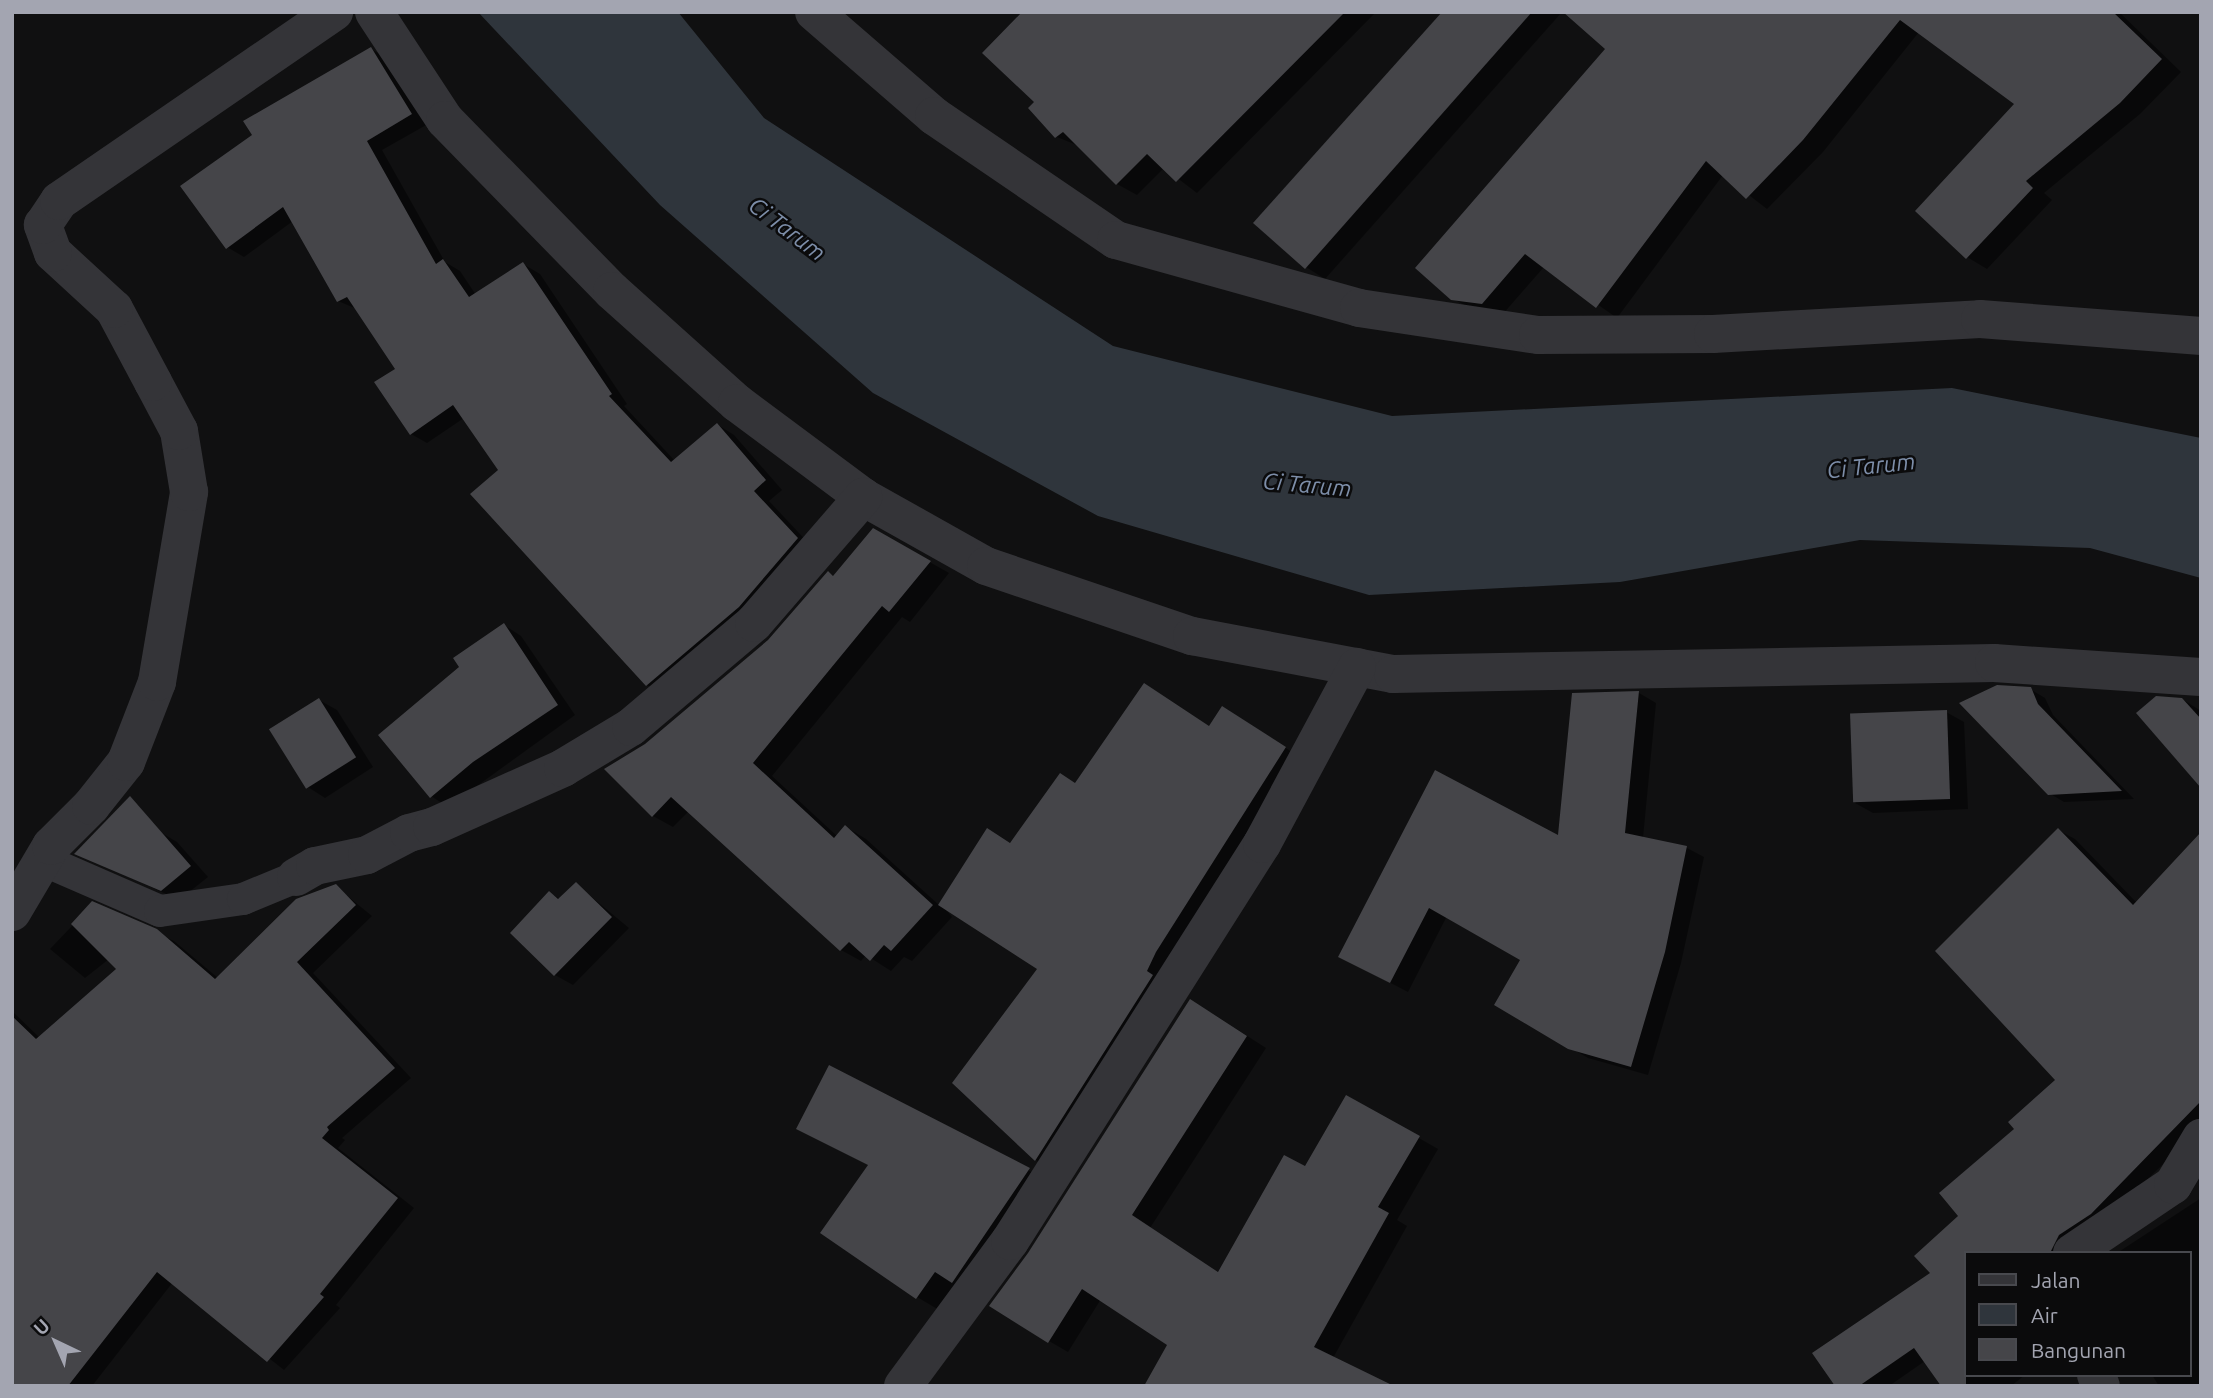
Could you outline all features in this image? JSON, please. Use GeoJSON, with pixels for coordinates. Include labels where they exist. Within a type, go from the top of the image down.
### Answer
{"type":"FeatureCollection","features":[{"type":"Feature","properties":{"kind":"street"},"geometry":{"type":"LineString","coordinates":[[12,912],[51,846],[91,806],[126,762],[157,682],[189,492],[179,431],[114,309],[52,253],[43,225],[59,201],[334,12]]}},
{"type":"Feature","properties":{"kind":"street"},"geometry":{"type":"LineString","coordinates":[[374,12],[445,120],[611,291],[737,403],[863,497],[986,566],[1192,636],[1393,674],[1994,663],[2201,677]]}},
{"type":"Feature","properties":{"kind":"street"},"geometry":{"type":"LineString","coordinates":[[814,12],[934,116],[1116,240],[1359,308],[1538,335],[1713,334],[1980,319],[2201,336]]}},
{"type":"Feature","properties":{"kind":"street"},"geometry":{"type":"LineString","coordinates":[[296,877],[315,866],[367,855],[408,833],[444,822],[563,768],[631,727],[754,623],[863,497]]}},
{"type":"Feature","properties":{"kind":"street"},"geometry":{"type":"LineString","coordinates":[[903,1386],[1010,1241],[1248,867],[1357,667]]}},
{"type":"Feature","properties":{"kind":"street"},"geometry":{"type":"LineString","coordinates":[[2075,1251],[2173,1185],[2201,1138]]}},
{"type":"Feature","properties":{"kind":"lane"},"geometry":{"type":"LineString","coordinates":[[46,861],[160,911],[243,899],[296,877]]}},
{"type":"Feature","properties":{"kind":"water","name":"Ci Tarum"},"geometry":{"type":"Polygon","coordinates":[[[478,12],[678,12],[764,118],[1113,346],[1392,416],[1952,388],[2201,438],[2201,578],[2090,548],[1860,540],[1620,582],[1369,595],[1098,516],[873,393],[660,205],[478,12]]]}},
{"type":"Feature","properties":{"kind":"building"},"geometry":{"type":"Polygon","coordinates":[[[1022,12],[1345,12],[1176,182],[1147,154],[1116,185],[1063,132],[1055,138],[1028,108],[1034,102],[982,53],[1022,12]]]}},
{"type":"Feature","properties":{"kind":"building"},"geometry":{"type":"Polygon","coordinates":[[[1442,12],[1532,12],[1305,269],[1253,223],[1442,12]]]}},
{"type":"Feature","properties":{"kind":"building"},"geometry":{"type":"Polygon","coordinates":[[[1563,12],[2113,12],[2162,59],[2120,103],[2026,181],[2033,188],[1966,259],[1915,211],[2014,104],[1900,20],[1803,140],[1746,199],[1706,161],[1596,308],[1525,254],[1482,304],[1451,300],[1415,268],[1605,49],[1563,12]]]}},
{"type":"Feature","properties":{"kind":"building"},"geometry":{"type":"Polygon","coordinates":[[[371,47],[412,114],[367,141],[436,264],[443,259],[469,297],[523,262],[612,394],[609,396],[671,462],[717,423],[766,480],[754,491],[798,538],[739,607],[646,686],[470,494],[498,470],[453,405],[410,435],[374,382],[395,369],[347,297],[337,302],[283,207],[226,249],[180,186],[252,135],[243,121],[371,47]]]}},
{"type":"Feature","properties":{"kind":"building"},"geometry":{"type":"Polygon","coordinates":[[[873,528],[931,561],[889,612],[882,606],[753,763],[834,838],[845,825],[933,905],[891,951],[884,945],[870,961],[849,942],[840,951],[671,797],[652,817],[604,769],[645,744],[768,640],[828,571],[833,576],[873,528]]]}},
{"type":"Feature","properties":{"kind":"building"},"geometry":{"type":"Polygon","coordinates":[[[504,623],[558,705],[473,762],[430,798],[378,735],[459,667],[453,658],[504,623]]]}},
{"type":"Feature","properties":{"kind":"building"},"geometry":{"type":"Polygon","coordinates":[[[1144,683],[1209,726],[1222,706],[1286,747],[1156,952],[1147,971],[1153,975],[1035,1161],[952,1083],[1037,969],[938,905],[987,828],[1010,843],[1060,773],[1075,783],[1144,683]]]}},
{"type":"Feature","properties":{"kind":"building"},"geometry":{"type":"Polygon","coordinates":[[[1997,685],[2031,687],[2038,704],[2122,791],[2048,795],[1959,703],[1997,685]]]}},
{"type":"Feature","properties":{"kind":"building"},"geometry":{"type":"Polygon","coordinates":[[[1639,691],[1625,833],[1687,846],[1665,952],[1631,1067],[1568,1049],[1494,1005],[1520,960],[1429,908],[1390,983],[1338,957],[1435,770],[1558,835],[1572,693],[1639,691]]]}},
{"type":"Feature","properties":{"kind":"building"},"geometry":{"type":"Polygon","coordinates":[[[2156,696],[2182,698],[2201,719],[2201,788],[2136,713],[2156,696]]]}},
{"type":"Feature","properties":{"kind":"building"},"geometry":{"type":"Polygon","coordinates":[[[319,698],[356,757],[306,789],[269,729],[319,698]]]}},
{"type":"Feature","properties":{"kind":"building"},"geometry":{"type":"Polygon","coordinates":[[[1947,710],[1950,799],[1853,802],[1850,713],[1947,710]]]}},
{"type":"Feature","properties":{"kind":"building"},"geometry":{"type":"Polygon","coordinates":[[[130,796],[191,866],[161,891],[74,854],[130,796]]]}},
{"type":"Feature","properties":{"kind":"building"},"geometry":{"type":"Polygon","coordinates":[[[2058,828],[2133,905],[2201,832],[2201,1101],[2091,1214],[2059,1235],[2051,1251],[1965,1251],[1966,1386],[1941,1386],[1914,1348],[1859,1386],[1835,1386],[1812,1353],[1930,1273],[1914,1256],[1958,1216],[1939,1193],[2014,1129],[2008,1122],[2055,1080],[1935,951],[2058,828]]]}},
{"type":"Feature","properties":{"kind":"building"},"geometry":{"type":"Polygon","coordinates":[[[576,882],[612,917],[554,976],[510,933],[549,891],[558,899],[576,882]]]}},
{"type":"Feature","properties":{"kind":"building"},"geometry":{"type":"Polygon","coordinates":[[[336,884],[356,905],[297,962],[395,1068],[327,1127],[329,1130],[322,1138],[398,1198],[320,1294],[324,1297],[267,1362],[157,1272],[68,1386],[12,1386],[12,1016],[36,1039],[116,969],[71,924],[92,901],[157,929],[215,979],[296,899],[336,884]]]}},
{"type":"Feature","properties":{"kind":"building"},"geometry":{"type":"Polygon","coordinates":[[[1190,999],[1247,1036],[1132,1215],[1218,1272],[1284,1155],[1305,1166],[1346,1095],[1420,1136],[1378,1207],[1389,1213],[1314,1347],[1394,1386],[1144,1386],[1167,1345],[1082,1289],[1048,1343],[989,1306],[1028,1253],[1190,999]]]}},
{"type":"Feature","properties":{"kind":"building"},"geometry":{"type":"Polygon","coordinates":[[[829,1065],[1030,1168],[952,1283],[935,1272],[916,1299],[820,1233],[868,1165],[796,1129],[829,1065]]]}}]}
